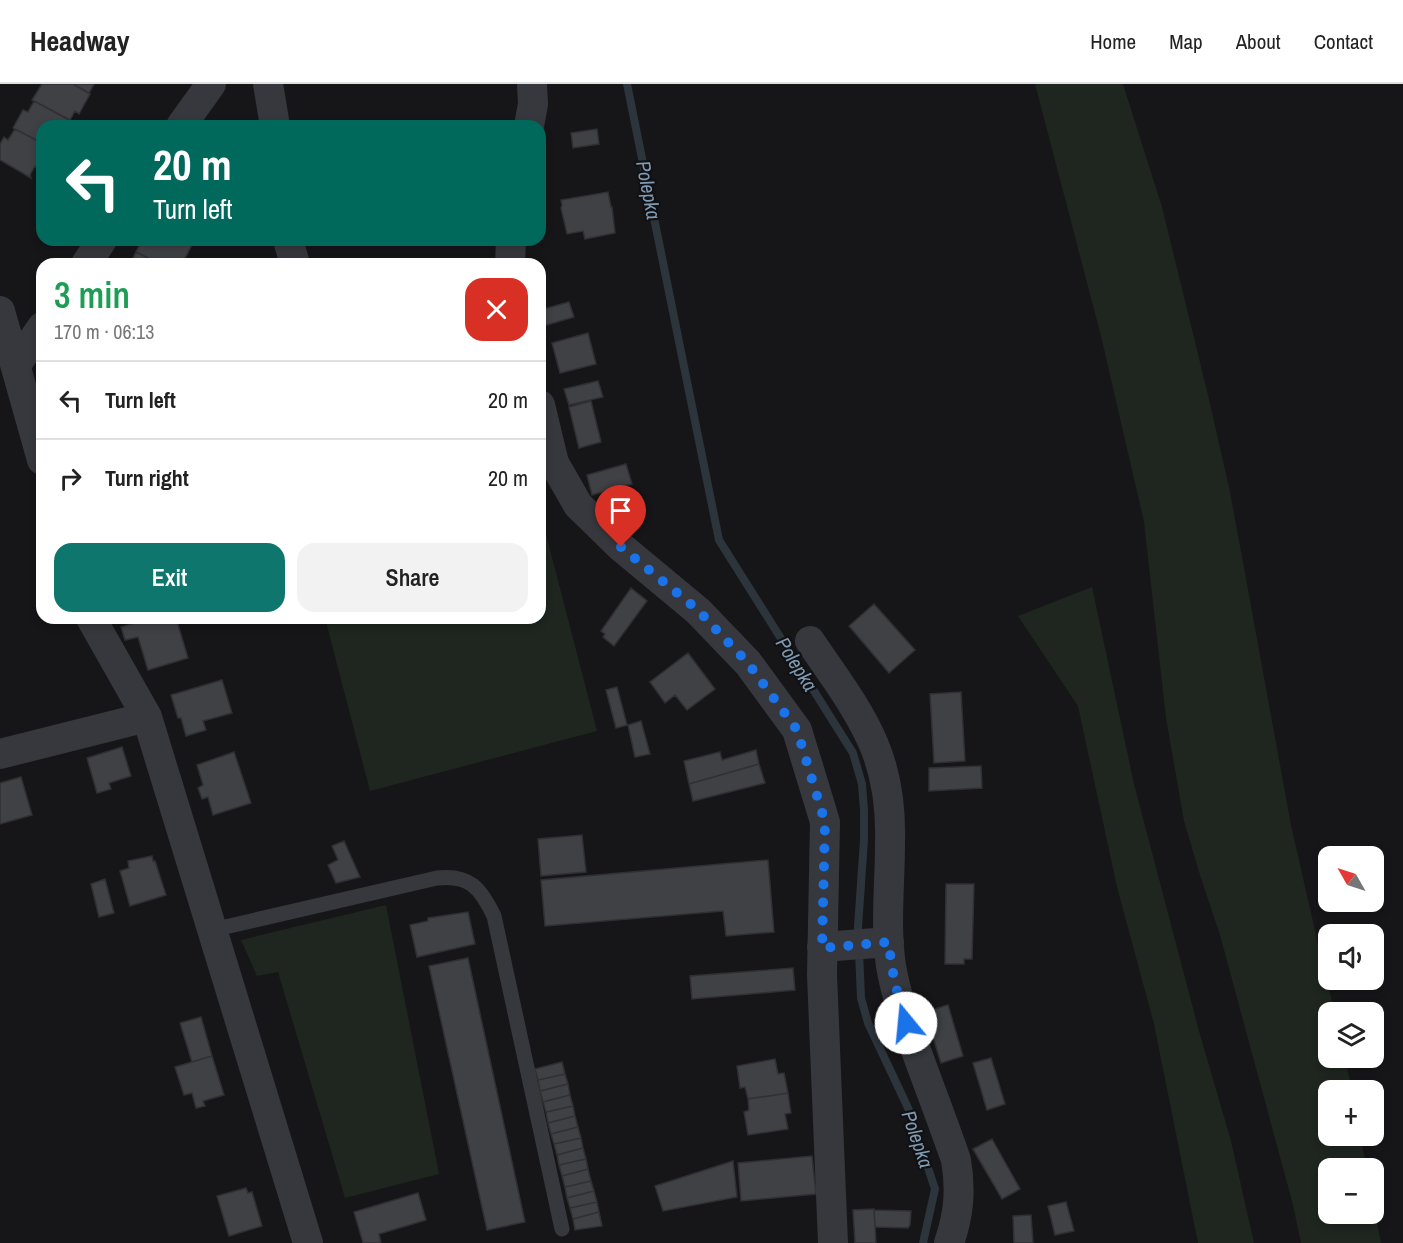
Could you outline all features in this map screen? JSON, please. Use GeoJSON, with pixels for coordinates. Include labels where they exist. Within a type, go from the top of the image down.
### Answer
{"type":"FeatureCollection","features":[{"type":"Feature","properties":{"kind":"street"},"geometry":{"type":"LineString","coordinates":[[186,120],[211,84]]}},
{"type":"Feature","properties":{"kind":"street"},"geometry":{"type":"LineString","coordinates":[[268,84],[274,120]]}},
{"type":"Feature","properties":{"kind":"street"},"geometry":{"type":"LineString","coordinates":[[530,120],[533,104],[532,84]]}},
{"type":"Feature","properties":{"kind":"street"},"geometry":{"type":"LineString","coordinates":[[0,311],[36,438]]}},
{"type":"Feature","properties":{"kind":"street"},"geometry":{"type":"LineString","coordinates":[[16,365],[36,336]]}},
{"type":"Feature","properties":{"kind":"street"},"geometry":{"type":"LineString","coordinates":[[546,430],[554,464],[578,505],[621,547],[698,610],[748,663],[797,730],[825,822],[832,946],[822,998],[833,1243]]}},
{"type":"Feature","properties":{"kind":"street"},"geometry":{"type":"LineString","coordinates":[[94,624],[147,717],[308,1243]]}},
{"type":"Feature","properties":{"kind":"street"},"geometry":{"type":"LineString","coordinates":[[810,640],[862,720],[881,766],[889,801],[891,842],[881,943],[891,967],[906,1023],[956,1160],[960,1194],[949,1243]]}},
{"type":"Feature","properties":{"kind":"street"},"geometry":{"type":"LineString","coordinates":[[0,754],[147,717]]}},
{"type":"Feature","properties":{"kind":"street"},"geometry":{"type":"LineString","coordinates":[[832,946],[881,943]]}},
{"type":"Feature","properties":{"kind":"lane"},"geometry":{"type":"LineString","coordinates":[[212,930],[437,878],[451,876],[464,880],[474,887],[485,898],[494,916],[562,1228]]}},
{"type":"Feature","properties":{"kind":"shaded area"},"geometry":{"type":"Polygon","coordinates":[[[1035,84],[1123,84],[1162,207],[1229,487],[1291,825],[1318,944],[1318,990],[1329,990],[1332,1002],[1318,1002],[1318,1068],[1347,1068],[1350,1080],[1318,1080],[1318,1146],[1362,1146],[1365,1158],[1318,1158],[1318,1224],[1377,1224],[1381,1243],[1301,1243],[1293,1205],[1220,935],[1184,821],[1166,718],[1144,522],[1101,336],[1035,84]]]}},
{"type":"Feature","properties":{"kind":"shaded area"},"geometry":{"type":"Polygon","coordinates":[[[546,534],[597,731],[370,791],[327,624],[546,624],[546,534]]]}},
{"type":"Feature","properties":{"kind":"shaded area"},"geometry":{"type":"Polygon","coordinates":[[[1092,587],[1134,784],[1199,1031],[1231,1141],[1254,1243],[1198,1243],[1154,1024],[1117,887],[1078,706],[1018,616],[1092,587]]]}},
{"type":"Feature","properties":{"kind":"shaded area"},"geometry":{"type":"Polygon","coordinates":[[[386,905],[439,1174],[345,1198],[278,972],[257,976],[241,940],[386,905]]]}},
{"type":"Feature","properties":{"kind":"building"},"geometry":{"type":"Polygon","coordinates":[[[42,84],[73,84],[90,94],[79,114],[75,111],[70,120],[32,100],[42,84]]]}},
{"type":"Feature","properties":{"kind":"building"},"geometry":{"type":"Polygon","coordinates":[[[73,84],[94,84],[89,93],[73,84]]]}},
{"type":"Feature","properties":{"kind":"building"},"geometry":{"type":"Polygon","coordinates":[[[34,101],[69,120],[36,120],[36,140],[13,128],[23,110],[28,112],[34,101]]]}},
{"type":"Feature","properties":{"kind":"building"},"geometry":{"type":"Polygon","coordinates":[[[15,129],[36,140],[36,167],[30,175],[31,178],[0,160],[0,144],[4,137],[8,140],[15,129]]]}},
{"type":"Feature","properties":{"kind":"building"},"geometry":{"type":"Polygon","coordinates":[[[597,129],[599,144],[573,148],[571,133],[597,129]]]}},
{"type":"Feature","properties":{"kind":"building"},"geometry":{"type":"Polygon","coordinates":[[[608,192],[615,233],[585,239],[583,231],[567,234],[561,200],[608,192]]]}},
{"type":"Feature","properties":{"kind":"building"},"geometry":{"type":"Polygon","coordinates":[[[139,246],[191,246],[185,258],[148,258],[136,252],[139,246]]]}},
{"type":"Feature","properties":{"kind":"building"},"geometry":{"type":"Polygon","coordinates":[[[136,252],[148,258],[133,258],[136,252]]]}},
{"type":"Feature","properties":{"kind":"building"},"geometry":{"type":"Polygon","coordinates":[[[569,302],[574,317],[546,325],[546,308],[569,302]]]}},
{"type":"Feature","properties":{"kind":"building"},"geometry":{"type":"Polygon","coordinates":[[[588,333],[596,364],[560,373],[552,343],[588,333]]]}},
{"type":"Feature","properties":{"kind":"building"},"geometry":{"type":"Polygon","coordinates":[[[598,381],[603,397],[569,405],[564,389],[598,381]]]}},
{"type":"Feature","properties":{"kind":"building"},"geometry":{"type":"Polygon","coordinates":[[[591,401],[601,442],[579,448],[569,407],[591,401]]]}},
{"type":"Feature","properties":{"kind":"building"},"geometry":{"type":"Polygon","coordinates":[[[626,464],[632,484],[592,495],[587,475],[626,464]]]}},
{"type":"Feature","properties":{"kind":"building"},"geometry":{"type":"Polygon","coordinates":[[[631,588],[647,601],[614,646],[603,637],[605,634],[601,631],[631,588]]]}},
{"type":"Feature","properties":{"kind":"building"},"geometry":{"type":"Polygon","coordinates":[[[874,604],[915,650],[889,673],[849,626],[874,604]]]}},
{"type":"Feature","properties":{"kind":"building"},"geometry":{"type":"Polygon","coordinates":[[[131,624],[178,624],[188,658],[148,670],[138,637],[125,640],[121,627],[131,624]]]}},
{"type":"Feature","properties":{"kind":"building"},"geometry":{"type":"Polygon","coordinates":[[[688,653],[715,689],[687,710],[675,695],[665,703],[650,682],[688,653]]]}},
{"type":"Feature","properties":{"kind":"building"},"geometry":{"type":"Polygon","coordinates":[[[222,680],[232,713],[203,721],[206,730],[186,736],[171,695],[222,680]]]}},
{"type":"Feature","properties":{"kind":"building"},"geometry":{"type":"Polygon","coordinates":[[[617,687],[627,725],[616,728],[606,690],[617,687]]]}},
{"type":"Feature","properties":{"kind":"building"},"geometry":{"type":"Polygon","coordinates":[[[961,692],[965,761],[934,763],[930,694],[961,692]]]}},
{"type":"Feature","properties":{"kind":"building"},"geometry":{"type":"Polygon","coordinates":[[[641,721],[650,754],[635,757],[628,725],[641,721]]]}},
{"type":"Feature","properties":{"kind":"building"},"geometry":{"type":"Polygon","coordinates":[[[122,747],[131,776],[109,783],[111,789],[97,793],[87,758],[122,747]]]}},
{"type":"Feature","properties":{"kind":"building"},"geometry":{"type":"Polygon","coordinates":[[[756,750],[759,764],[689,784],[684,761],[720,752],[722,760],[756,750]]]}},
{"type":"Feature","properties":{"kind":"building"},"geometry":{"type":"Polygon","coordinates":[[[234,752],[251,803],[213,815],[208,797],[202,799],[198,788],[203,785],[197,765],[234,752]]]}},
{"type":"Feature","properties":{"kind":"building"},"geometry":{"type":"Polygon","coordinates":[[[759,764],[765,783],[693,801],[689,784],[759,764]]]}},
{"type":"Feature","properties":{"kind":"building"},"geometry":{"type":"Polygon","coordinates":[[[981,766],[982,788],[929,791],[929,768],[981,766]]]}},
{"type":"Feature","properties":{"kind":"building"},"geometry":{"type":"Polygon","coordinates":[[[21,777],[32,815],[0,824],[0,783],[21,777]]]}},
{"type":"Feature","properties":{"kind":"building"},"geometry":{"type":"Polygon","coordinates":[[[582,835],[586,872],[541,876],[538,839],[582,835]]]}},
{"type":"Feature","properties":{"kind":"building"},"geometry":{"type":"Polygon","coordinates":[[[344,841],[360,877],[336,883],[328,865],[338,860],[332,846],[344,841]]]}},
{"type":"Feature","properties":{"kind":"building"},"geometry":{"type":"Polygon","coordinates":[[[152,856],[166,895],[130,906],[120,871],[129,868],[128,861],[152,856]]]}},
{"type":"Feature","properties":{"kind":"building"},"geometry":{"type":"Polygon","coordinates":[[[768,860],[774,932],[726,936],[723,911],[545,926],[541,880],[768,860]]]}},
{"type":"Feature","properties":{"kind":"building"},"geometry":{"type":"Polygon","coordinates":[[[105,879],[114,913],[99,917],[91,884],[105,879]]]}},
{"type":"Feature","properties":{"kind":"building"},"geometry":{"type":"Polygon","coordinates":[[[946,884],[974,884],[972,959],[964,959],[964,964],[945,964],[946,884]]]}},
{"type":"Feature","properties":{"kind":"building"},"geometry":{"type":"Polygon","coordinates":[[[468,912],[475,944],[417,957],[410,925],[428,921],[428,918],[468,912]]]}},
{"type":"Feature","properties":{"kind":"building"},"geometry":{"type":"Polygon","coordinates":[[[468,958],[525,1222],[487,1230],[429,966],[468,958]]]}},
{"type":"Feature","properties":{"kind":"building"},"geometry":{"type":"Polygon","coordinates":[[[793,968],[795,990],[692,999],[690,976],[793,968]]]}},
{"type":"Feature","properties":{"kind":"building"},"geometry":{"type":"Polygon","coordinates":[[[948,1005],[963,1056],[941,1063],[925,1012],[948,1005]]]}},
{"type":"Feature","properties":{"kind":"building"},"geometry":{"type":"Polygon","coordinates":[[[201,1017],[212,1056],[192,1062],[180,1023],[201,1017]]]}},
{"type":"Feature","properties":{"kind":"building"},"geometry":{"type":"Polygon","coordinates":[[[212,1056],[224,1095],[203,1101],[205,1106],[196,1108],[192,1093],[184,1095],[175,1067],[212,1056]]]}},
{"type":"Feature","properties":{"kind":"building"},"geometry":{"type":"Polygon","coordinates":[[[991,1058],[1005,1104],[987,1110],[973,1063],[991,1058]]]}},
{"type":"Feature","properties":{"kind":"building"},"geometry":{"type":"Polygon","coordinates":[[[775,1059],[778,1074],[784,1073],[788,1093],[748,1099],[745,1087],[740,1088],[737,1066],[775,1059]]]}},
{"type":"Feature","properties":{"kind":"building"},"geometry":{"type":"Polygon","coordinates":[[[562,1062],[565,1074],[538,1080],[535,1069],[562,1062]]]}},
{"type":"Feature","properties":{"kind":"building"},"geometry":{"type":"Polygon","coordinates":[[[565,1074],[568,1084],[540,1091],[538,1080],[565,1074]]]}},
{"type":"Feature","properties":{"kind":"building"},"geometry":{"type":"Polygon","coordinates":[[[568,1084],[570,1095],[543,1102],[540,1091],[568,1084]]]}},
{"type":"Feature","properties":{"kind":"building"},"geometry":{"type":"Polygon","coordinates":[[[788,1093],[791,1113],[785,1114],[788,1129],[748,1135],[744,1112],[749,1110],[748,1099],[788,1093]]]}},
{"type":"Feature","properties":{"kind":"building"},"geometry":{"type":"Polygon","coordinates":[[[570,1095],[573,1106],[546,1112],[543,1102],[570,1095]]]}},
{"type":"Feature","properties":{"kind":"building"},"geometry":{"type":"Polygon","coordinates":[[[573,1106],[575,1116],[548,1123],[546,1112],[573,1106]]]}},
{"type":"Feature","properties":{"kind":"building"},"geometry":{"type":"Polygon","coordinates":[[[575,1116],[578,1127],[551,1134],[548,1123],[575,1116]]]}},
{"type":"Feature","properties":{"kind":"building"},"geometry":{"type":"Polygon","coordinates":[[[578,1127],[581,1138],[554,1144],[551,1134],[578,1127]]]}},
{"type":"Feature","properties":{"kind":"building"},"geometry":{"type":"Polygon","coordinates":[[[581,1138],[583,1148],[557,1155],[554,1144],[581,1138]]]}},
{"type":"Feature","properties":{"kind":"building"},"geometry":{"type":"Polygon","coordinates":[[[992,1139],[1020,1189],[1002,1199],[973,1149],[992,1139]]]}},
{"type":"Feature","properties":{"kind":"building"},"geometry":{"type":"Polygon","coordinates":[[[583,1148],[586,1159],[559,1165],[557,1155],[583,1148]]]}},
{"type":"Feature","properties":{"kind":"building"},"geometry":{"type":"Polygon","coordinates":[[[812,1156],[816,1194],[741,1201],[738,1163],[812,1156]]]}},
{"type":"Feature","properties":{"kind":"building"},"geometry":{"type":"Polygon","coordinates":[[[586,1159],[588,1169],[562,1176],[559,1165],[586,1159]]]}},
{"type":"Feature","properties":{"kind":"building"},"geometry":{"type":"Polygon","coordinates":[[[733,1161],[737,1197],[663,1211],[655,1186],[733,1161]]]}},
{"type":"Feature","properties":{"kind":"building"},"geometry":{"type":"Polygon","coordinates":[[[588,1169],[591,1181],[565,1187],[562,1176],[588,1169]]]}},
{"type":"Feature","properties":{"kind":"building"},"geometry":{"type":"Polygon","coordinates":[[[591,1181],[594,1191],[567,1198],[565,1187],[591,1181]]]}},
{"type":"Feature","properties":{"kind":"building"},"geometry":{"type":"Polygon","coordinates":[[[246,1188],[248,1193],[252,1192],[262,1226],[229,1236],[217,1196],[246,1188]]]}},
{"type":"Feature","properties":{"kind":"building"},"geometry":{"type":"Polygon","coordinates":[[[594,1191],[597,1202],[570,1208],[567,1198],[594,1191]]]}},
{"type":"Feature","properties":{"kind":"building"},"geometry":{"type":"Polygon","coordinates":[[[418,1193],[426,1220],[379,1234],[381,1243],[363,1243],[354,1212],[418,1193]]]}},
{"type":"Feature","properties":{"kind":"building"},"geometry":{"type":"Polygon","coordinates":[[[597,1202],[599,1212],[573,1219],[570,1208],[597,1202]]]}},
{"type":"Feature","properties":{"kind":"building"},"geometry":{"type":"Polygon","coordinates":[[[1066,1202],[1074,1231],[1055,1235],[1048,1206],[1066,1202]]]}},
{"type":"Feature","properties":{"kind":"building"},"geometry":{"type":"Polygon","coordinates":[[[874,1209],[876,1243],[855,1243],[853,1210],[874,1209]]]}},
{"type":"Feature","properties":{"kind":"building"},"geometry":{"type":"Polygon","coordinates":[[[874,1210],[911,1211],[910,1225],[908,1228],[875,1227],[874,1210]]]}},
{"type":"Feature","properties":{"kind":"building"},"geometry":{"type":"Polygon","coordinates":[[[599,1212],[602,1226],[575,1230],[573,1219],[599,1212]]]}},
{"type":"Feature","properties":{"kind":"building"},"geometry":{"type":"Polygon","coordinates":[[[1031,1215],[1033,1243],[1014,1243],[1013,1216],[1031,1215]]]}},
{"type":"Feature","properties":{"kind":"waterway","name":"Polepka"},"geometry":{"type":"LineString","coordinates":[[627,84],[719,540],[853,753],[862,784],[864,840],[858,939]]}},
{"type":"Feature","properties":{"kind":"waterway","name":"Polepka"},"geometry":{"type":"LineString","coordinates":[[859,951],[861,998],[868,1023],[909,1110],[935,1189],[923,1243]]}},
{"type":"Feature","properties":{"kind":"route"},"geometry":{"type":"LineString","coordinates":[[621,547],[698,610],[748,663],[797,730],[825,822],[822,948],[889,942],[891,967],[906,1023]]}}]}
